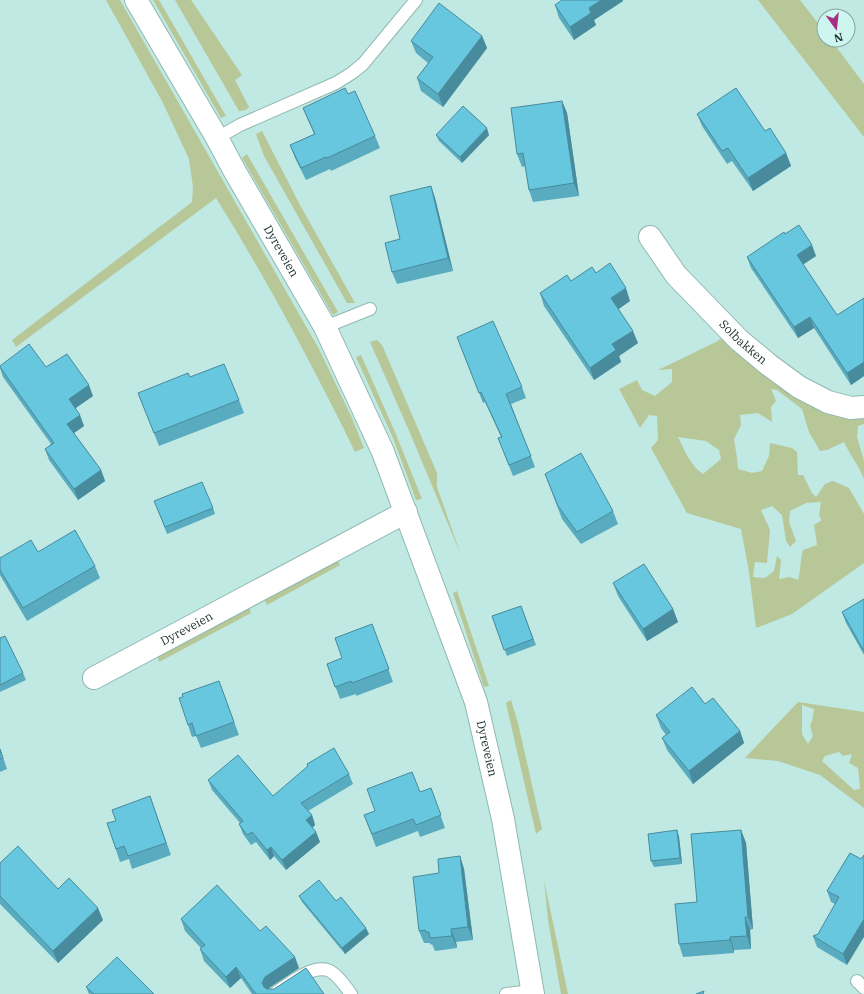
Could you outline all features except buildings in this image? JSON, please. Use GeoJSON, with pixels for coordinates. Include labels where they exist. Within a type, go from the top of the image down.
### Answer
{"type":"FeatureCollection","features":[{"type":"Feature","properties":{"kind":"main road","name":"Dyreveien"},"geometry":{"type":"LineString","coordinates":[[136,0],[217,138],[324,327],[383,452],[476,702],[503,819],[533,992]]}},
{"type":"Feature","properties":{"kind":"main road","name":"Solbakken"},"geometry":{"type":"LineString","coordinates":[[650,237],[676,275],[686,286],[739,340],[769,365],[799,387],[828,402],[851,408],[864,407]]}},
{"type":"Feature","properties":{"kind":"main road","name":"Dyreveien"},"geometry":{"type":"LineString","coordinates":[[94,678],[406,512]]}},
{"type":"Feature","properties":{"kind":"lane"},"geometry":{"type":"LineString","coordinates":[[217,138],[240,125],[336,84],[352,73],[363,64],[416,0]]}},
{"type":"Feature","properties":{"kind":"lane"},"geometry":{"type":"LineString","coordinates":[[324,327],[370,309]]}},
{"type":"Feature","properties":{"kind":"lane"},"geometry":{"type":"LineString","coordinates":[[274,994],[305,974],[316,969],[329,970],[339,978],[351,994]]}},
{"type":"Feature","properties":{"kind":"lane"},"geometry":{"type":"LineString","coordinates":[[506,994],[533,992]]}},
{"type":"Feature","properties":{"kind":"green space"},"geometry":{"type":"Polygon","coordinates":[[[106,0],[120,0],[319,349],[352,418],[364,448],[355,452],[289,324],[216,198],[16,347],[12,340],[192,202],[193,187],[189,159],[163,103],[106,0]]]}},
{"type":"Feature","properties":{"kind":"green space"},"geometry":{"type":"Polygon","coordinates":[[[153,0],[159,0],[226,116],[221,118],[153,0]]]}},
{"type":"Feature","properties":{"kind":"green space"},"geometry":{"type":"Polygon","coordinates":[[[175,0],[191,0],[242,75],[235,80],[249,107],[246,110],[239,111],[175,0]]]}},
{"type":"Feature","properties":{"kind":"green space"},"geometry":{"type":"Polygon","coordinates":[[[758,0],[800,0],[816,21],[816,48],[837,48],[864,84],[864,137],[758,0]]]}},
{"type":"Feature","properties":{"kind":"green space"},"geometry":{"type":"Polygon","coordinates":[[[262,131],[300,205],[355,303],[347,303],[264,156],[256,134],[262,131]]]}},
{"type":"Feature","properties":{"kind":"green space"},"geometry":{"type":"Polygon","coordinates":[[[247,154],[338,312],[333,315],[242,158],[247,154]]]}},
{"type":"Feature","properties":{"kind":"green space"},"geometry":{"type":"Polygon","coordinates":[[[723,337],[864,417],[864,424],[858,426],[857,437],[864,461],[864,479],[844,442],[827,450],[820,451],[809,432],[802,409],[777,390],[771,389],[776,401],[771,407],[772,422],[758,413],[740,415],[741,425],[734,439],[738,469],[752,473],[762,471],[769,456],[770,443],[792,448],[797,452],[798,475],[803,475],[812,493],[816,497],[825,484],[833,481],[849,488],[864,514],[864,563],[792,614],[756,628],[749,572],[741,529],[687,513],[651,448],[658,440],[657,416],[649,415],[640,428],[619,389],[637,380],[642,390],[655,396],[672,382],[672,369],[658,370],[716,342],[723,337]],[[678,437],[691,462],[703,474],[721,459],[719,450],[706,441],[678,437]],[[821,502],[806,503],[790,511],[789,522],[796,541],[790,547],[786,541],[782,515],[772,506],[761,510],[770,530],[767,563],[755,562],[753,577],[765,578],[774,571],[777,556],[781,560],[779,579],[790,577],[798,580],[803,550],[817,545],[814,525],[822,520],[819,516],[821,502]]]}},
{"type":"Feature","properties":{"kind":"green space"},"geometry":{"type":"Polygon","coordinates":[[[377,340],[382,345],[437,473],[437,487],[461,555],[370,342],[377,340]]]}},
{"type":"Feature","properties":{"kind":"green space"},"geometry":{"type":"Polygon","coordinates":[[[361,355],[395,432],[422,499],[416,500],[393,438],[356,357],[361,355]]]}},
{"type":"Feature","properties":{"kind":"green space"},"geometry":{"type":"Polygon","coordinates":[[[337,559],[340,565],[267,605],[264,598],[337,559]]]}},
{"type":"Feature","properties":{"kind":"green space"},"geometry":{"type":"Polygon","coordinates":[[[457,591],[489,686],[484,687],[453,593],[457,591]]]}},
{"type":"Feature","properties":{"kind":"green space"},"geometry":{"type":"Polygon","coordinates":[[[249,607],[251,613],[159,662],[157,654],[249,607]]]}},
{"type":"Feature","properties":{"kind":"green space"},"geometry":{"type":"Polygon","coordinates":[[[511,700],[518,723],[542,829],[536,834],[506,703],[511,700]]]}},
{"type":"Feature","properties":{"kind":"green space"},"geometry":{"type":"Polygon","coordinates":[[[798,702],[864,712],[864,808],[820,775],[778,761],[745,758],[798,702]],[[802,705],[802,734],[808,744],[813,736],[810,726],[814,709],[802,705]],[[839,752],[825,756],[822,761],[854,790],[860,789],[858,768],[849,763],[852,754],[843,756],[839,752]]]}},
{"type":"Feature","properties":{"kind":"green space"},"geometry":{"type":"Polygon","coordinates":[[[544,880],[568,994],[561,994],[548,920],[544,880]]]}}]}
